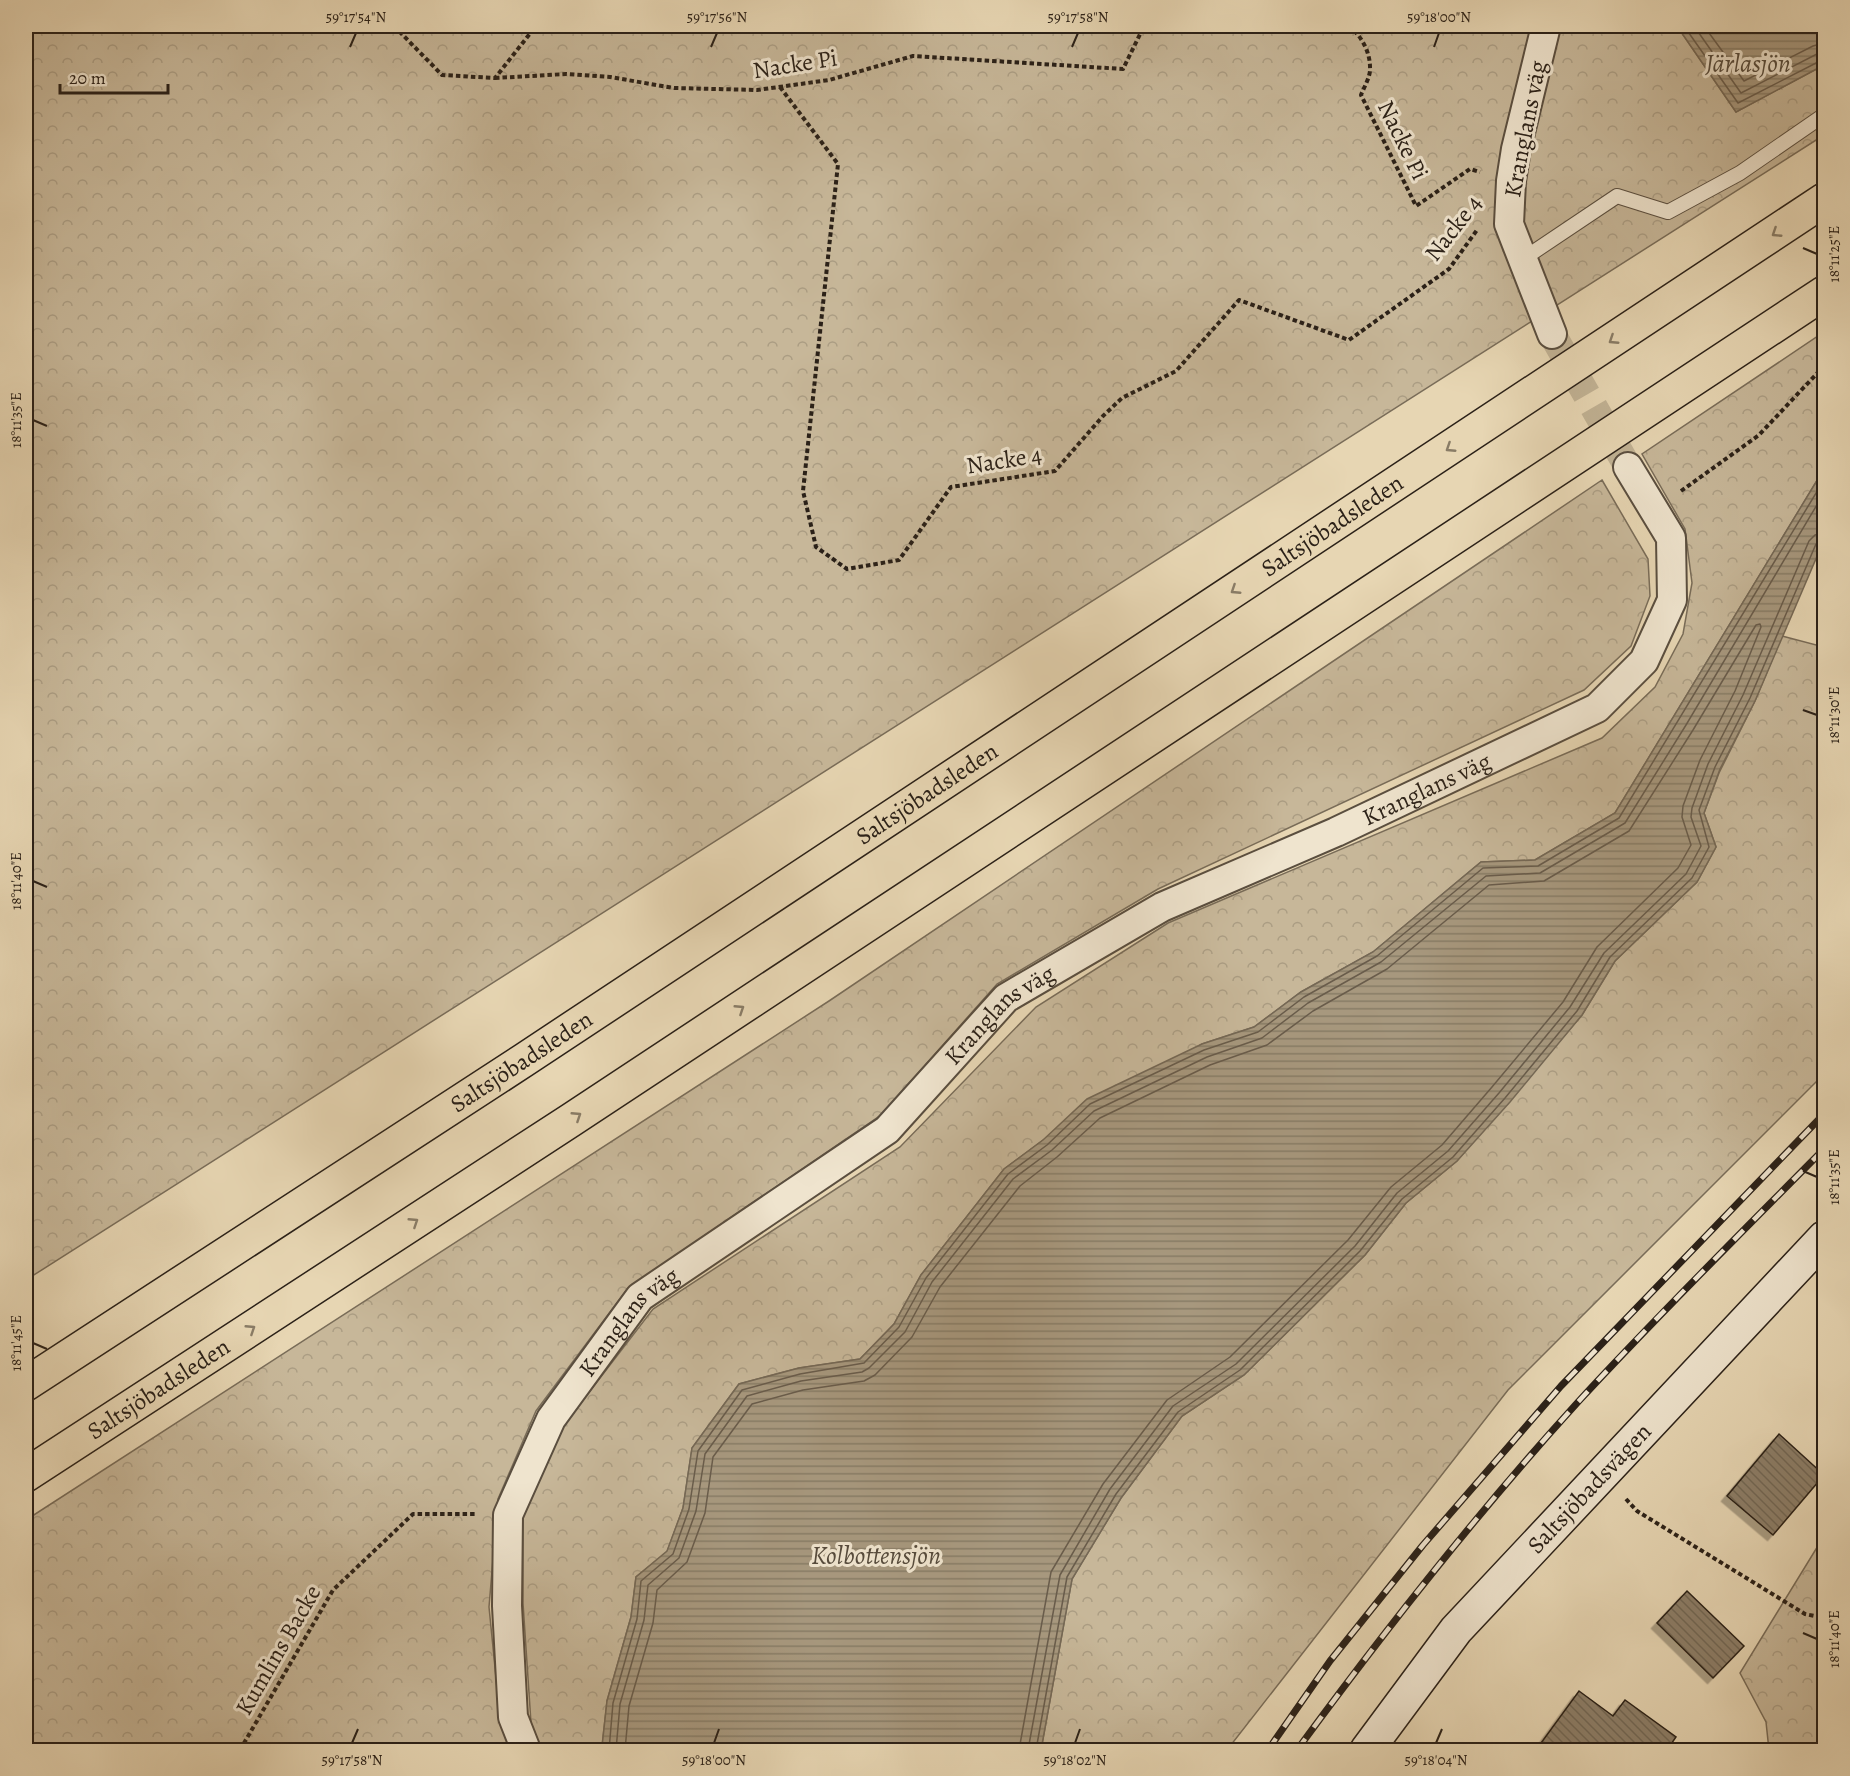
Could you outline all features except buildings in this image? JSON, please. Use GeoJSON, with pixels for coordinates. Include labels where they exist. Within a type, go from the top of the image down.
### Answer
{"type":"FeatureCollection","features":[{"type":"Feature","properties":{"kind":"highway","name":"Saltsjöbadsleden"},"geometry":{"type":"LineString","coordinates":[[26,1384],[524,1060],[1824,200]]}},
{"type":"Feature","properties":{"kind":"highway","name":"Saltsjöbadsleden"},"geometry":{"type":"LineString","coordinates":[[26,1475],[591,1107],[1824,293]]}},
{"type":"Feature","properties":{"kind":"street","name":"Kranglans väg"},"geometry":{"type":"LineString","coordinates":[[1546,26],[1516,149],[1511,181],[1509,224],[1552,334]]}},
{"type":"Feature","properties":{"kind":"street","name":"Kranglans väg"},"geometry":{"type":"LineString","coordinates":[[525,1750],[513,1717],[507,1606],[508,1515],[551,1419],[640,1297],[887,1130],[1006,998],[1162,907],[1336,832],[1597,708],[1644,661],[1672,600],[1671,538],[1628,467]]}},
{"type":"Feature","properties":{"kind":"street","name":"Saltsjöbadsvägen"},"geometry":{"type":"LineString","coordinates":[[1367,1750],[1456,1630],[1824,1238]]}},
{"type":"Feature","properties":{"kind":"lane"},"geometry":{"type":"LineString","coordinates":[[1523,259],[1617,196],[1668,212],[1740,173],[1824,115]]}},
{"type":"Feature","properties":{"kind":"path","name":"Nacke Pi"},"geometry":{"type":"LineString","coordinates":[[394,26],[442,75],[495,78],[566,74],[610,77],[674,88],[757,90],[830,80],[913,56],[1123,69],[1144,26]]}},
{"type":"Feature","properties":{"kind":"path"},"geometry":{"type":"LineString","coordinates":[[495,78],[536,26]]}},
{"type":"Feature","properties":{"kind":"path","name":"Nacke Pi"},"geometry":{"type":"LineString","coordinates":[[1348,26],[1354,29],[1366,46],[1371,69],[1361,95],[1416,206],[1470,169],[1511,181]]}},
{"type":"Feature","properties":{"kind":"path","name":"Nacke 4"},"geometry":{"type":"LineString","coordinates":[[780,87],[838,164],[803,491],[816,547],[847,569],[898,560],[951,487],[1055,471],[1103,416],[1122,398],[1176,371],[1239,300],[1349,340],[1449,269],[1511,181]]}},
{"type":"Feature","properties":{"kind":"path"},"geometry":{"type":"LineString","coordinates":[[1655,510],[1759,435],[1824,366]]}},
{"type":"Feature","properties":{"kind":"path"},"geometry":{"type":"LineString","coordinates":[[1602,1475],[1637,1511],[1805,1614],[1824,1618]]}},
{"type":"Feature","properties":{"kind":"path","name":"Kumlins Backe"},"geometry":{"type":"LineString","coordinates":[[240,1750],[333,1590],[413,1514],[508,1515]]}},
{"type":"Feature","properties":{"kind":"green space"},"geometry":{"type":"Polygon","coordinates":[[[26,26],[1677,26],[1736,112],[1824,65],[1824,135],[26,1280],[26,26]]]}},
{"type":"Feature","properties":{"kind":"green space"},"geometry":{"type":"Polygon","coordinates":[[[1824,332],[1824,469],[1615,813],[1535,860],[1481,862],[1373,952],[1301,992],[1254,1027],[1202,1044],[1043,1140],[1004,1169],[921,1275],[894,1324],[860,1359],[799,1368],[739,1384],[692,1448],[683,1508],[667,1552],[636,1577],[631,1617],[607,1701],[602,1746],[604,1750],[540,1750],[531,1723],[523,1603],[523,1515],[563,1426],[653,1309],[900,1147],[1036,1007],[1168,923],[1602,738],[1655,687],[1683,634],[1692,583],[1685,529],[1642,454],[1824,332]]]}},
{"type":"Feature","properties":{"kind":"green space"},"geometry":{"type":"Polygon","coordinates":[[[1602,480],[1648,559],[1650,596],[1631,646],[1584,690],[1158,889],[997,984],[881,1115],[628,1288],[536,1411],[498,1499],[489,1607],[500,1718],[511,1750],[26,1750],[26,1520],[829,1001],[1602,480]]]}},
{"type":"Feature","properties":{"kind":"green space"},"geometry":{"type":"Polygon","coordinates":[[[1782,636],[1824,647],[1824,1074],[1508,1390],[1227,1750],[1041,1750],[1072,1579],[1121,1498],[1182,1416],[1244,1375],[1365,1255],[1406,1203],[1457,1161],[1582,1015],[1615,961],[1697,882],[1716,847],[1704,813],[1719,773],[1755,701],[1782,636]]]}},
{"type":"Feature","properties":{"kind":"green space"},"geometry":{"type":"Polygon","coordinates":[[[1824,1536],[1824,1750],[1769,1750],[1766,1722],[1740,1673],[1824,1536]]]}},
{"type":"Feature","properties":{"kind":"water","name":"Järlasjön"},"geometry":{"type":"Polygon","coordinates":[[[1677,26],[1824,26],[1824,65],[1736,112],[1677,26]]]}},
{"type":"Feature","properties":{"kind":"water","name":"Kolbottensjön"},"geometry":{"type":"Polygon","coordinates":[[[1824,469],[1824,540],[1755,701],[1720,769],[1704,813],[1716,847],[1697,882],[1615,961],[1582,1015],[1510,1102],[1457,1161],[1406,1203],[1365,1255],[1244,1375],[1182,1416],[1121,1498],[1072,1579],[1041,1750],[604,1750],[602,1747],[607,1701],[631,1617],[636,1577],[667,1551],[683,1508],[692,1448],[739,1384],[799,1368],[860,1359],[894,1324],[921,1275],[1004,1169],[1043,1140],[1087,1099],[1202,1044],[1254,1027],[1301,992],[1373,952],[1481,862],[1535,860],[1615,813],[1824,469]]]}},
{"type":"Feature","properties":{"kind":"tunnel"},"geometry":{"type":"LineString","coordinates":[[1552,334],[1628,467]]}},
{"type":"Feature","properties":{"kind":"railway"},"geometry":{"type":"LineString","coordinates":[[1268,1750],[1330,1661],[1423,1545],[1561,1386],[1824,1114]]}},
{"type":"Feature","properties":{"kind":"railway"},"geometry":{"type":"LineString","coordinates":[[1297,1750],[1364,1660],[1504,1486],[1639,1337],[1824,1149]]}}]}
